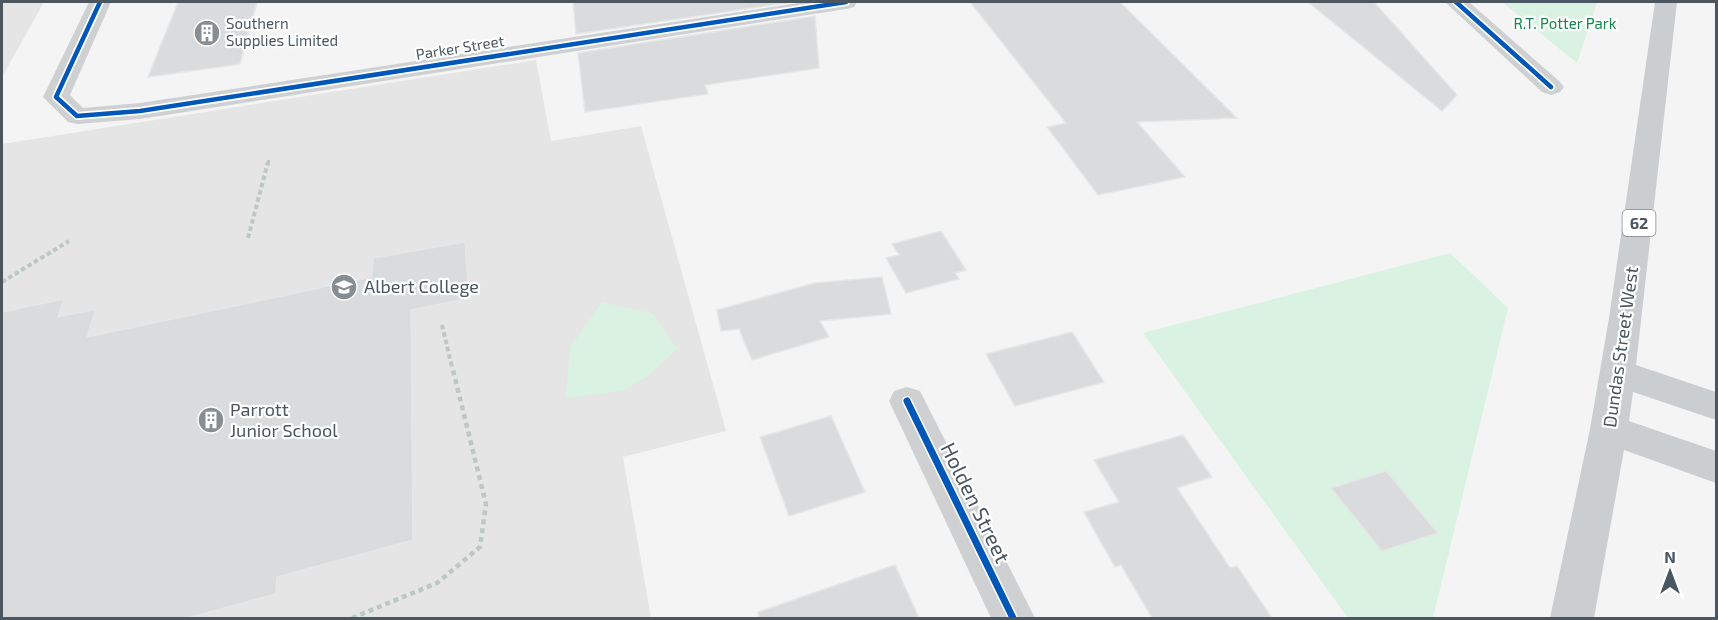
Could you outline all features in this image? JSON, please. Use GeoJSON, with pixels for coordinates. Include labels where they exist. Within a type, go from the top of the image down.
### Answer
{"type":"FeatureCollection","features":[{"type":"Feature","properties":{"kind":"main road","name":"Dundas Street West"},"geometry":{"type":"LineString","coordinates":[[1572,618],[1618,373],[1666,2]]}},
{"type":"Feature","properties":{"kind":"main road"},"geometry":{"type":"LineString","coordinates":[[1618,373],[1716,406]]}},
{"type":"Feature","properties":{"kind":"main road"},"geometry":{"type":"LineString","coordinates":[[1609,429],[1716,467]]}},
{"type":"Feature","properties":{"kind":"street","name":"Parker Street"},"geometry":{"type":"LineString","coordinates":[[100,2],[56,97],[77,116],[140,111],[846,2]]}},
{"type":"Feature","properties":{"kind":"street"},"geometry":{"type":"LineString","coordinates":[[1456,2],[1551,87]]}},
{"type":"Feature","properties":{"kind":"street","name":"Holden Street"},"geometry":{"type":"LineString","coordinates":[[907,401],[1013,618]]}},
{"type":"Feature","properties":{"kind":"path"},"geometry":{"type":"LineString","coordinates":[[248,238],[269,159]]}},
{"type":"Feature","properties":{"kind":"path"},"geometry":{"type":"LineString","coordinates":[[2,282],[69,241]]}},
{"type":"Feature","properties":{"kind":"path"},"geometry":{"type":"LineString","coordinates":[[352,618],[437,583],[480,547],[486,504],[442,325]]}},
{"type":"Feature","properties":{"kind":"shaded area"},"geometry":{"type":"Polygon","coordinates":[[[2,2],[44,2],[2,77],[2,2]]]}},
{"type":"Feature","properties":{"kind":"shaded area","name":"Albert College"},"geometry":{"type":"Polygon","coordinates":[[[536,60],[551,141],[641,126],[726,431],[623,457],[651,618],[2,618],[2,144],[536,60]]]}},
{"type":"Feature","properties":{"kind":"green space","name":"R.T. Potter Park"},"geometry":{"type":"Polygon","coordinates":[[[1502,2],[1597,2],[1577,63],[1502,2]]]}},
{"type":"Feature","properties":{"kind":"green space"},"geometry":{"type":"Polygon","coordinates":[[[1450,253],[1508,308],[1433,618],[1348,618],[1143,333],[1450,253]]]}},
{"type":"Feature","properties":{"kind":"green space"},"geometry":{"type":"Polygon","coordinates":[[[602,302],[653,314],[677,349],[647,377],[622,391],[565,398],[571,346],[602,302]]]}},
{"type":"Feature","properties":{"kind":"building","name":"Southern Supplies Limited"},"geometry":{"type":"Polygon","coordinates":[[[178,2],[257,2],[240,64],[148,77],[178,2]]]}},
{"type":"Feature","properties":{"kind":"building"},"geometry":{"type":"Polygon","coordinates":[[[573,2],[793,2],[576,34],[573,2]]]}},
{"type":"Feature","properties":{"kind":"building"},"geometry":{"type":"Polygon","coordinates":[[[970,2],[1120,2],[1237,118],[1137,122],[1185,177],[1098,195],[1047,127],[1066,123],[970,2]]]}},
{"type":"Feature","properties":{"kind":"building"},"geometry":{"type":"Polygon","coordinates":[[[1308,2],[1374,2],[1457,95],[1442,111],[1308,2]]]}},
{"type":"Feature","properties":{"kind":"building"},"geometry":{"type":"Polygon","coordinates":[[[815,16],[819,68],[705,85],[708,94],[585,112],[578,53],[815,16]]]}},
{"type":"Feature","properties":{"kind":"building"},"geometry":{"type":"Polygon","coordinates":[[[941,231],[966,270],[955,273],[959,279],[906,293],[886,258],[899,255],[892,244],[941,231]]]}},
{"type":"Feature","properties":{"kind":"building","name":"Parrott Junior School"},"geometry":{"type":"Polygon","coordinates":[[[465,242],[469,298],[411,310],[413,540],[277,577],[276,594],[187,618],[2,618],[2,312],[64,299],[58,317],[96,309],[87,337],[372,277],[373,258],[465,242]]]}},
{"type":"Feature","properties":{"kind":"building"},"geometry":{"type":"Polygon","coordinates":[[[882,277],[891,314],[820,321],[829,337],[752,360],[739,329],[721,331],[717,310],[815,283],[882,277]]]}},
{"type":"Feature","properties":{"kind":"building"},"geometry":{"type":"Polygon","coordinates":[[[1072,332],[1104,382],[1015,406],[986,354],[1072,332]]]}},
{"type":"Feature","properties":{"kind":"building"},"geometry":{"type":"Polygon","coordinates":[[[831,416],[865,492],[789,516],[760,437],[831,416]]]}},
{"type":"Feature","properties":{"kind":"building"},"geometry":{"type":"Polygon","coordinates":[[[1183,435],[1212,477],[1177,488],[1230,568],[1237,566],[1272,618],[1152,618],[1121,565],[1115,567],[1084,512],[1119,502],[1094,460],[1183,435]]]}},
{"type":"Feature","properties":{"kind":"building"},"geometry":{"type":"Polygon","coordinates":[[[1386,471],[1438,533],[1382,551],[1331,488],[1386,471]]]}},
{"type":"Feature","properties":{"kind":"building"},"geometry":{"type":"Polygon","coordinates":[[[895,565],[919,618],[759,618],[758,612],[895,565]]]}},
{"type":"Feature","properties":{"kind":"cycle path"},"geometry":{"type":"LineString","coordinates":[[100,2],[56,97],[77,116],[140,111],[846,2]]}},
{"type":"Feature","properties":{"kind":"cycle path"},"geometry":{"type":"LineString","coordinates":[[1456,2],[1551,87]]}},
{"type":"Feature","properties":{"kind":"cycle path"},"geometry":{"type":"LineString","coordinates":[[907,401],[1013,618]]}},
{"type":"Feature","properties":{"kind":"place","name":"Southern Supplies Limited"},"geometry":{"type":"Point","coordinates":[207,33]}},
{"type":"Feature","properties":{"kind":"place","name":"Albert College"},"geometry":{"type":"Point","coordinates":[344,287]}},
{"type":"Feature","properties":{"kind":"place","name":"Parrott Junior School"},"geometry":{"type":"Point","coordinates":[211,420]}}]}
